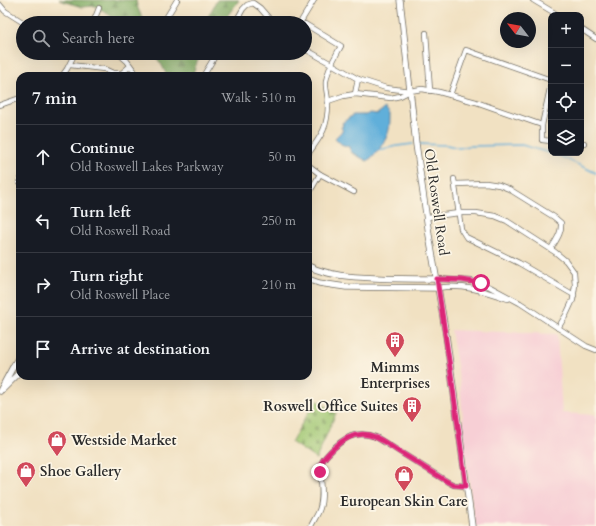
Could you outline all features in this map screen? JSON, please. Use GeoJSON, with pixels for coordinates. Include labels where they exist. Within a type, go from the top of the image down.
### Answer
{"type":"FeatureCollection","features":[{"type":"Feature","properties":{"kind":"street"},"geometry":{"type":"LineString","coordinates":[[167,16],[177,0]]}},
{"type":"Feature","properties":{"kind":"street"},"geometry":{"type":"LineString","coordinates":[[306,16],[314,0]]}},
{"type":"Feature","properties":{"kind":"street","name":"Old Roswell Road"},"geometry":{"type":"LineString","coordinates":[[400,0],[416,144],[451,374],[472,526]]}},
{"type":"Feature","properties":{"kind":"street"},"geometry":{"type":"LineString","coordinates":[[533,0],[553,12]]}},
{"type":"Feature","properties":{"kind":"street"},"geometry":{"type":"LineString","coordinates":[[239,16],[243,8],[253,2],[267,16]]}},
{"type":"Feature","properties":{"kind":"street"},"geometry":{"type":"LineString","coordinates":[[0,5],[5,11],[16,18]]}},
{"type":"Feature","properties":{"kind":"street"},"geometry":{"type":"LineString","coordinates":[[96,16],[99,8]]}},
{"type":"Feature","properties":{"kind":"street"},"geometry":{"type":"LineString","coordinates":[[312,29],[341,46],[331,64],[326,82],[328,101],[327,118],[324,129],[312,148]]}},
{"type":"Feature","properties":{"kind":"street"},"geometry":{"type":"LineString","coordinates":[[584,31],[596,39]]}},
{"type":"Feature","properties":{"kind":"street"},"geometry":{"type":"LineString","coordinates":[[426,33],[430,90]]}},
{"type":"Feature","properties":{"kind":"street"},"geometry":{"type":"LineString","coordinates":[[450,95],[466,50],[548,79]]}},
{"type":"Feature","properties":{"kind":"street"},"geometry":{"type":"LineString","coordinates":[[312,53],[358,79],[386,88],[410,91],[422,89],[430,90],[476,102],[542,125]]}},
{"type":"Feature","properties":{"kind":"street"},"geometry":{"type":"LineString","coordinates":[[65,72],[72,60]]}},
{"type":"Feature","properties":{"kind":"street"},"geometry":{"type":"LineString","coordinates":[[125,60],[135,72]]}},
{"type":"Feature","properties":{"kind":"street"},"geometry":{"type":"LineString","coordinates":[[206,72],[213,60]]}},
{"type":"Feature","properties":{"kind":"street"},"geometry":{"type":"LineString","coordinates":[[70,65],[104,69],[111,72]]}},
{"type":"Feature","properties":{"kind":"street"},"geometry":{"type":"LineString","coordinates":[[123,72],[130,66]]}},
{"type":"Feature","properties":{"kind":"street"},"geometry":{"type":"LineString","coordinates":[[355,94],[358,79]]}},
{"type":"Feature","properties":{"kind":"street"},"geometry":{"type":"LineString","coordinates":[[328,101],[355,94],[392,98],[410,91]]}},
{"type":"Feature","properties":{"kind":"street"},"geometry":{"type":"LineString","coordinates":[[0,105],[16,99]]}},
{"type":"Feature","properties":{"kind":"street"},"geometry":{"type":"LineString","coordinates":[[548,102],[542,125],[542,140],[548,141]]}},
{"type":"Feature","properties":{"kind":"street"},"geometry":{"type":"LineString","coordinates":[[312,169],[354,192]]}},
{"type":"Feature","properties":{"kind":"street"},"geometry":{"type":"LineString","coordinates":[[312,188],[320,174]]}},
{"type":"Feature","properties":{"kind":"street"},"geometry":{"type":"LineString","coordinates":[[551,249],[562,229],[561,222],[554,217],[509,189],[499,185],[454,182],[461,229],[466,237],[519,263],[574,295]]}},
{"type":"Feature","properties":{"kind":"street"},"geometry":{"type":"LineString","coordinates":[[427,217],[459,213],[476,213],[495,216],[507,221],[551,249],[566,261],[574,272],[576,285],[573,300],[558,328]]}},
{"type":"Feature","properties":{"kind":"street"},"geometry":{"type":"LineString","coordinates":[[312,268],[322,272],[347,277],[462,280],[481,283],[520,303],[586,346],[596,350]]}},
{"type":"Feature","properties":{"kind":"street"},"geometry":{"type":"LineString","coordinates":[[312,280],[346,287],[438,288],[452,286],[488,292],[520,303]]}},
{"type":"Feature","properties":{"kind":"street"},"geometry":{"type":"LineString","coordinates":[[0,392],[16,362]]}},
{"type":"Feature","properties":{"kind":"street"},"geometry":{"type":"LineString","coordinates":[[0,392],[16,376]]}},
{"type":"Feature","properties":{"kind":"street"},"geometry":{"type":"LineString","coordinates":[[310,526],[320,508],[321,464],[340,442],[354,435],[369,435],[376,437],[448,482],[454,485],[466,486]]}},
{"type":"Feature","properties":{"kind":"shaded area"},"geometry":{"type":"Polygon","coordinates":[[[451,330],[557,334],[562,413],[596,415],[596,526],[475,526],[462,430],[463,420],[460,385],[451,330]]]}},
{"type":"Feature","properties":{"kind":"green space"},"geometry":{"type":"Polygon","coordinates":[[[59,0],[136,0],[142,16],[111,16],[96,6],[82,7],[59,0]]]}},
{"type":"Feature","properties":{"kind":"green space"},"geometry":{"type":"Polygon","coordinates":[[[217,0],[239,0],[227,16],[209,16],[217,0]]]}},
{"type":"Feature","properties":{"kind":"green space"},"geometry":{"type":"Polygon","coordinates":[[[158,60],[198,60],[193,72],[165,72],[158,60]]]}},
{"type":"Feature","properties":{"kind":"green space"},"geometry":{"type":"Polygon","coordinates":[[[316,400],[336,413],[316,459],[291,442],[316,400]]]}},
{"type":"Feature","properties":{"kind":"water"},"geometry":{"type":"Polygon","coordinates":[[[385,108],[390,114],[388,133],[378,150],[367,161],[351,152],[349,147],[341,144],[335,138],[343,130],[341,128],[343,125],[342,123],[353,115],[366,115],[370,113],[377,114],[385,108]]]}},
{"type":"Feature","properties":{"kind":"waterway"},"geometry":{"type":"LineString","coordinates":[[378,150],[413,144]]}},
{"type":"Feature","properties":{"kind":"waterway"},"geometry":{"type":"LineString","coordinates":[[417,144],[447,145],[459,148],[469,146],[522,145],[560,156],[596,173]]}},
{"type":"Feature","properties":{"kind":"place","name":"Mimms Enterprises"},"geometry":{"type":"Point","coordinates":[395,358]}},
{"type":"Feature","properties":{"kind":"place","name":"Roswell Office Suites"},"geometry":{"type":"Point","coordinates":[412,423]}},
{"type":"Feature","properties":{"kind":"place","name":"Westside Market"},"geometry":{"type":"Point","coordinates":[57,457]}},
{"type":"Feature","properties":{"kind":"place","name":"Shoe Gallery"},"geometry":{"type":"Point","coordinates":[26,488]}},
{"type":"Feature","properties":{"kind":"place","name":"European Skin Care"},"geometry":{"type":"Point","coordinates":[404,492]}},
{"type":"Feature","properties":{"kind":"route"},"geometry":{"type":"LineString","coordinates":[[320,472],[323,460],[340,442],[354,435],[362,434],[376,437],[454,485],[466,486],[437,279],[462,280],[481,283]]}}]}
